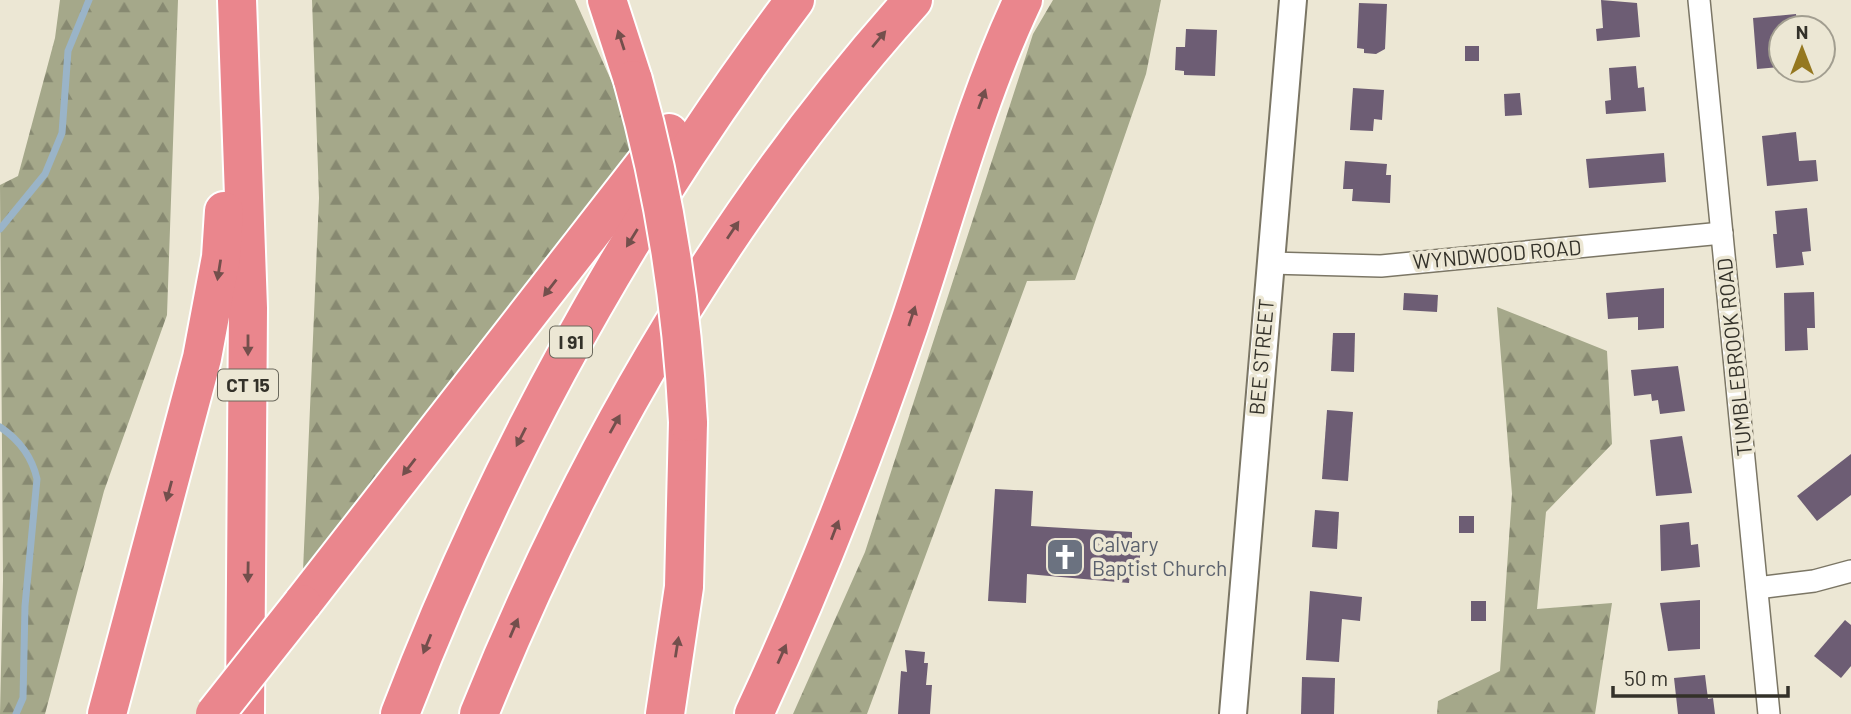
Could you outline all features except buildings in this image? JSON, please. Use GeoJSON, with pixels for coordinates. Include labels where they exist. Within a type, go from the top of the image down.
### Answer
{"type":"FeatureCollection","features":[{"type":"Feature","properties":{"kind":"highway","name":"CT 15"},"geometry":{"type":"LineString","coordinates":[[237,0],[248,363],[245,714]]}},
{"type":"Feature","properties":{"kind":"highway"},"geometry":{"type":"LineString","coordinates":[[607,0],[654,157],[670,240],[681,326],[688,422],[684,587],[665,714]]}},
{"type":"Feature","properties":{"kind":"highway"},"geometry":{"type":"LineString","coordinates":[[215,714],[544,297],[770,0]]}},
{"type":"Feature","properties":{"kind":"highway","name":"I 91"},"geometry":{"type":"LineString","coordinates":[[400,714],[479,523],[573,337],[692,143],[795,0]]}},
{"type":"Feature","properties":{"kind":"highway"},"geometry":{"type":"LineString","coordinates":[[479,714],[519,617],[575,499],[679,313],[774,170],[837,89],[913,0]]}},
{"type":"Feature","properties":{"kind":"highway"},"geometry":{"type":"LineString","coordinates":[[754,714],[833,535],[909,325],[981,101],[1024,0]]}},
{"type":"Feature","properties":{"kind":"highway"},"geometry":{"type":"LineString","coordinates":[[107,714],[184,434],[211,313],[223,235],[228,117],[240,56]]}},
{"type":"Feature","properties":{"kind":"street","name":"BEE STREET"},"geometry":{"type":"LineString","coordinates":[[1233,714],[1293,0]]}},
{"type":"Feature","properties":{"kind":"street","name":"TUMBLEBROOK ROAD"},"geometry":{"type":"LineString","coordinates":[[1699,0],[1769,714]]}},
{"type":"Feature","properties":{"kind":"street","name":"WYNDWOOD ROAD"},"geometry":{"type":"LineString","coordinates":[[1270,263],[1381,266],[1722,233]]}},
{"type":"Feature","properties":{"kind":"street"},"geometry":{"type":"LineString","coordinates":[[1757,588],[1814,581],[1851,571]]}},
{"type":"Feature","properties":{"kind":"green space"},"geometry":{"type":"Polygon","coordinates":[[[60,0],[178,0],[167,315],[104,491],[45,714],[0,714],[3,580],[0,185],[18,176],[55,38],[60,0]]]}},
{"type":"Feature","properties":{"kind":"green space"},"geometry":{"type":"Polygon","coordinates":[[[312,0],[575,0],[620,100],[633,151],[303,571],[319,198],[312,0]]]}},
{"type":"Feature","properties":{"kind":"green space"},"geometry":{"type":"Polygon","coordinates":[[[1053,0],[1161,0],[1146,74],[1075,280],[1027,281],[867,714],[793,714],[865,552],[1033,34],[1053,0]]]}},
{"type":"Feature","properties":{"kind":"green space"},"geometry":{"type":"Polygon","coordinates":[[[1497,307],[1607,351],[1612,444],[1546,512],[1537,609],[1612,603],[1595,714],[1437,714],[1438,701],[1500,671],[1512,494],[1497,307]]]}},
{"type":"Feature","properties":{"kind":"waterway"},"geometry":{"type":"LineString","coordinates":[[0,229],[45,174],[62,133],[68,51],[89,0]]}},
{"type":"Feature","properties":{"kind":"waterway"},"geometry":{"type":"LineString","coordinates":[[0,427],[23,449],[32,463],[37,479],[25,606],[23,698],[16,714]]}},
{"type":"Feature","properties":{"kind":"place","name":"Calvary Baptist Church"},"geometry":{"type":"Point","coordinates":[1065,557]}}]}
